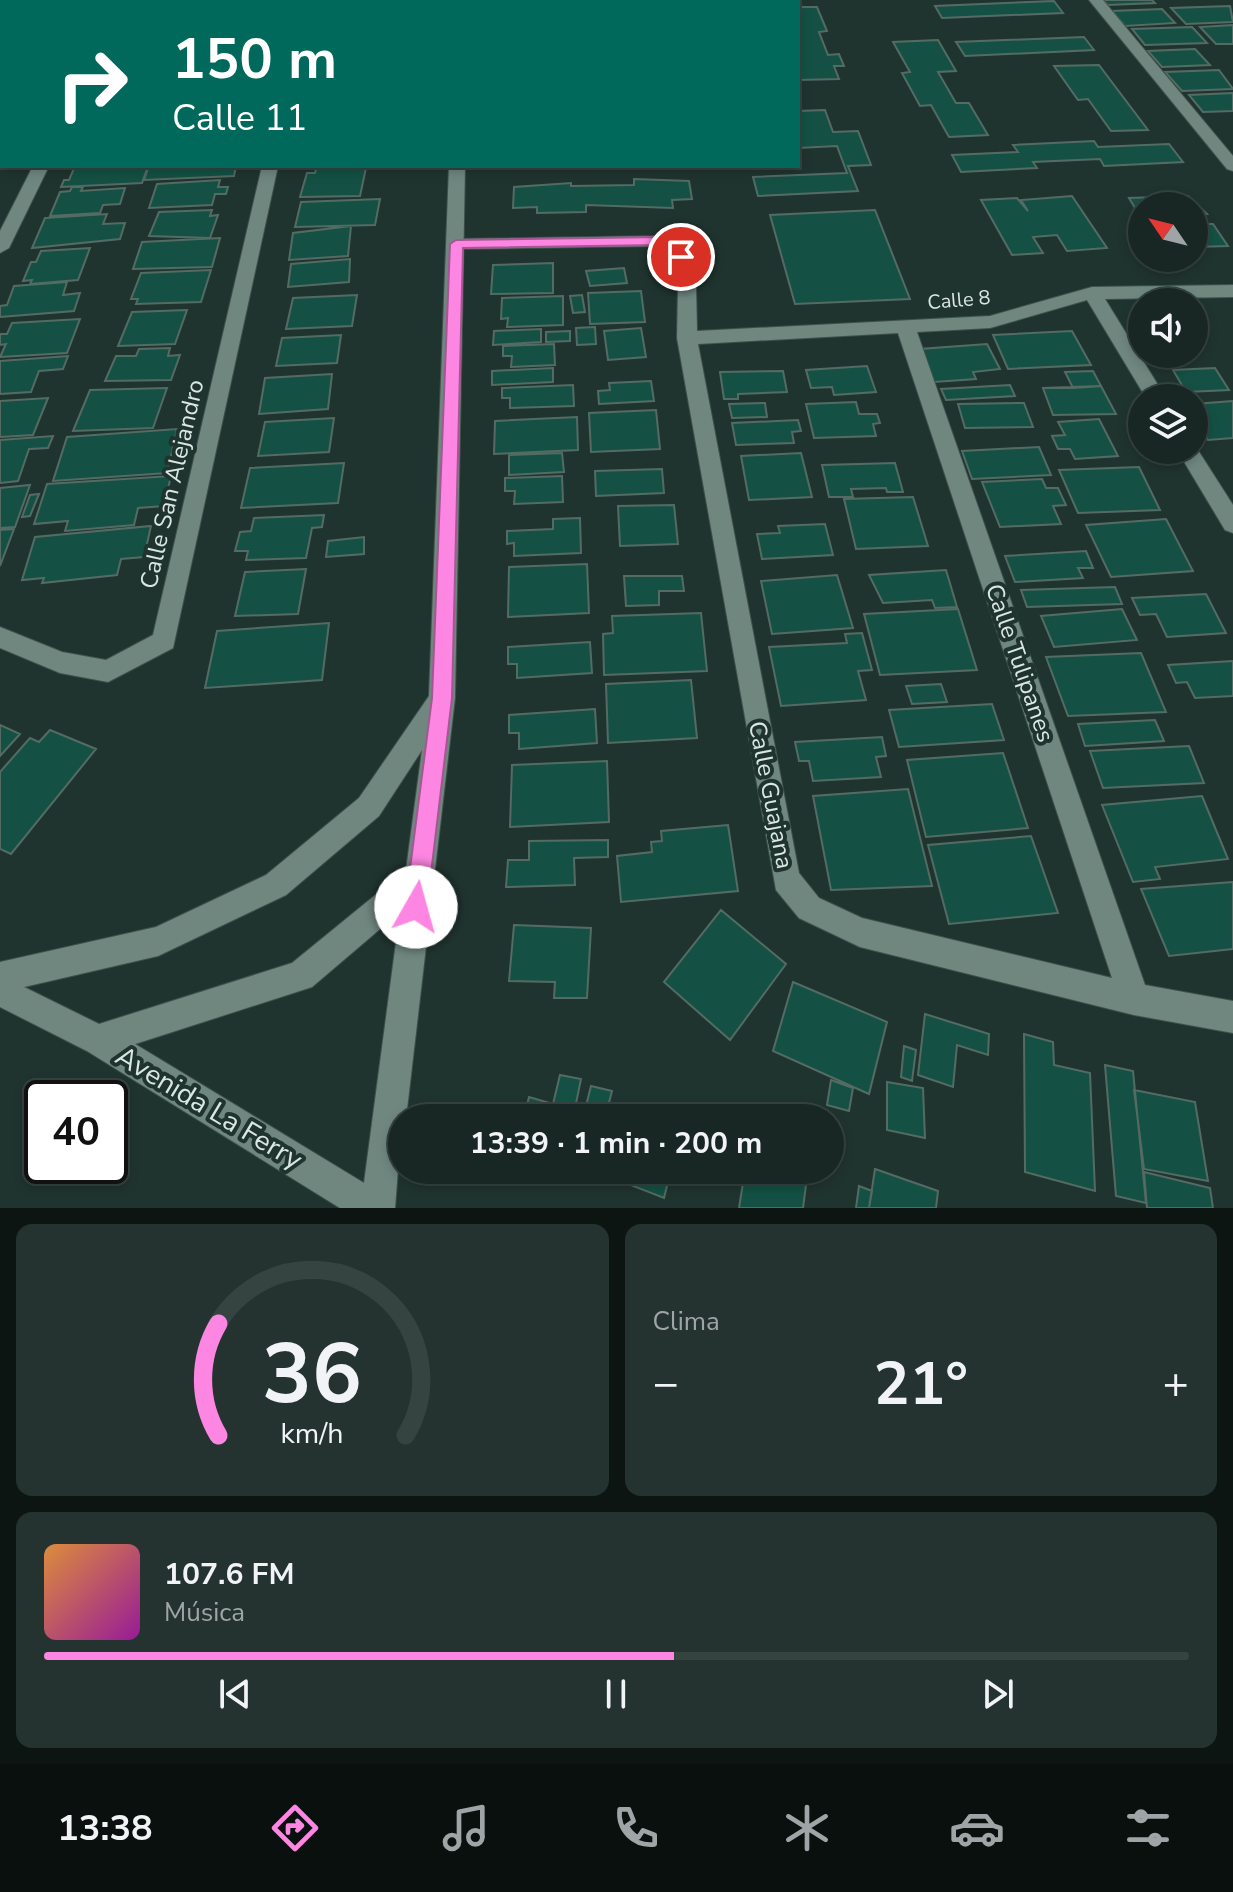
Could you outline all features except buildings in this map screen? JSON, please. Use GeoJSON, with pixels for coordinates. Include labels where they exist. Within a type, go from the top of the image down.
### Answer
{"type":"FeatureCollection","features":[{"type":"Feature","properties":{"kind":"street"},"geometry":{"type":"LineString","coordinates":[[1096,0],[1233,166]]}},
{"type":"Feature","properties":{"kind":"street"},"geometry":{"type":"LineString","coordinates":[[0,248],[40,168]]}},
{"type":"Feature","properties":{"kind":"street","name":"Calle San Alejandro"},"geometry":{"type":"LineString","coordinates":[[0,637],[60,662],[108,671],[164,641],[270,168]]}},
{"type":"Feature","properties":{"kind":"street"},"geometry":{"type":"LineString","coordinates":[[378,1208],[442,698],[457,168]]}},
{"type":"Feature","properties":{"kind":"street","name":"Calle Guajana"},"geometry":{"type":"LineString","coordinates":[[456,244],[661,241],[681,257],[687,286],[687,338],[786,880],[809,908],[860,932],[1134,999],[1233,1017]]}},
{"type":"Feature","properties":{"kind":"street","name":"Calle 8"},"geometry":{"type":"LineString","coordinates":[[687,338],[990,322],[1092,293],[1233,291]]}},
{"type":"Feature","properties":{"kind":"street"},"geometry":{"type":"LineString","coordinates":[[1092,293],[1147,384]]}},
{"type":"Feature","properties":{"kind":"street","name":"Calle Tulipanes"},"geometry":{"type":"LineString","coordinates":[[906,327],[1134,999]]}},
{"type":"Feature","properties":{"kind":"street"},"geometry":{"type":"LineString","coordinates":[[1197,464],[1233,524]]}},
{"type":"Feature","properties":{"kind":"street"},"geometry":{"type":"LineString","coordinates":[[0,977],[158,941],[276,885],[369,807],[442,698]]}},
{"type":"Feature","properties":{"kind":"street"},"geometry":{"type":"LineString","coordinates":[[98,1040],[301,976],[420,877]]}},
{"type":"Feature","properties":{"kind":"street","name":"Avenida La Ferry"},"geometry":{"type":"LineString","coordinates":[[0,991],[98,1040],[372,1208]]}},
{"type":"Feature","properties":{"kind":"route"},"geometry":{"type":"LineString","coordinates":[[416,907],[442,698],[456,244],[661,241],[681,257]]}}]}
